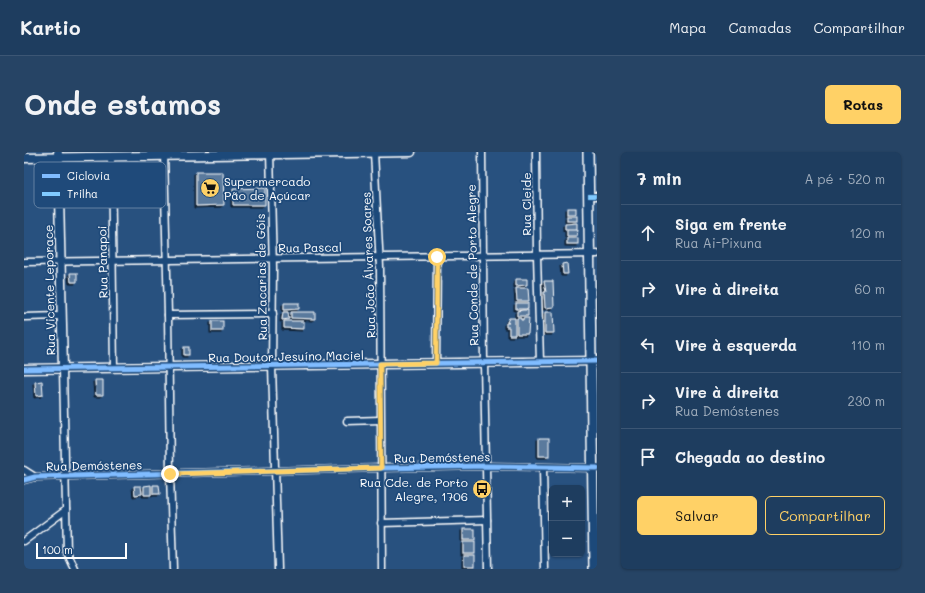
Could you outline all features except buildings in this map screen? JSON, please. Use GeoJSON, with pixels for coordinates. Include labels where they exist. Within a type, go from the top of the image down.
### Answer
{"type":"FeatureCollection","features":[{"type":"Feature","properties":{"kind":"main road"},"geometry":{"type":"LineString","coordinates":[[588,152],[593,196],[595,468],[594,569]]}},
{"type":"Feature","properties":{"kind":"street","name":"Rua João Álvares Soares"},"geometry":{"type":"LineString","coordinates":[[374,152],[379,257],[382,569]]}},
{"type":"Feature","properties":{"kind":"street"},"geometry":{"type":"LineString","coordinates":[[24,158],[58,154],[110,156],[222,153],[410,152]]}},
{"type":"Feature","properties":{"kind":"street","name":"Rua Conde de Porto Alegre"},"geometry":{"type":"LineString","coordinates":[[482,152],[488,569]]}},
{"type":"Feature","properties":{"kind":"street","name":"Rua Cleide"},"geometry":{"type":"LineString","coordinates":[[536,152],[540,362]]}},
{"type":"Feature","properties":{"kind":"street","name":"Rua Zacarias de Góis"},"geometry":{"type":"LineString","coordinates":[[270,153],[273,314],[272,366],[278,569]]}},
{"type":"Feature","properties":{"kind":"street","name":"Rua Panapoi"},"geometry":{"type":"LineString","coordinates":[[110,156],[110,162]]}},
{"type":"Feature","properties":{"kind":"street","name":"Rua Vicente Leporace"},"geometry":{"type":"LineString","coordinates":[[59,208],[67,552],[75,569]]}},
{"type":"Feature","properties":{"kind":"street","name":"Rua Panapoi"},"geometry":{"type":"LineString","coordinates":[[111,208],[114,368]]}},
{"type":"Feature","properties":{"kind":"street"},"geometry":{"type":"LineString","coordinates":[[165,208],[173,569]]}},
{"type":"Feature","properties":{"kind":"street","name":"Rua Pascal"},"geometry":{"type":"LineString","coordinates":[[24,262],[113,262],[593,254]]}},
{"type":"Feature","properties":{"kind":"street"},"geometry":{"type":"LineString","coordinates":[[436,363],[437,257]]}},
{"type":"Feature","properties":{"kind":"street"},"geometry":{"type":"LineString","coordinates":[[168,315],[273,314]]}},
{"type":"Feature","properties":{"kind":"street"},"geometry":{"type":"LineString","coordinates":[[24,317],[61,316]]}},
{"type":"Feature","properties":{"kind":"street","name":"Rua Doutor Jesuíno Maciel"},"geometry":{"type":"LineString","coordinates":[[24,369],[594,361]]}},
{"type":"Feature","properties":{"kind":"street"},"geometry":{"type":"LineString","coordinates":[[347,421],[380,420]]}},
{"type":"Feature","properties":{"kind":"street","name":"Rua Demóstenes"},"geometry":{"type":"LineString","coordinates":[[24,480],[35,477],[381,468],[486,466],[595,468]]}},
{"type":"Feature","properties":{"kind":"street"},"geometry":{"type":"LineString","coordinates":[[543,468],[545,569]]}},
{"type":"Feature","properties":{"kind":"street"},"geometry":{"type":"LineString","coordinates":[[24,470],[35,477]]}},
{"type":"Feature","properties":{"kind":"street"},"geometry":{"type":"LineString","coordinates":[[24,541],[66,510]]}},
{"type":"Feature","properties":{"kind":"street"},"geometry":{"type":"LineString","coordinates":[[381,523],[487,520]]}},
{"type":"Feature","properties":{"kind":"marked path"},"geometry":{"type":"LineString","coordinates":[[588,196],[597,196]]}},
{"type":"Feature","properties":{"kind":"cycle path"},"geometry":{"type":"LineString","coordinates":[[24,369],[597,361]]}},
{"type":"Feature","properties":{"kind":"cycle path"},"geometry":{"type":"LineString","coordinates":[[24,480],[35,477],[381,468],[486,466],[597,468]]}},
{"type":"Feature","properties":{"kind":"place","name":"Supermercado Pão de Açúcar"},"geometry":{"type":"Point","coordinates":[210,188]}},
{"type":"Feature","properties":{"kind":"place","name":"Rua Cde. de Porto Alegre, 1706"},"geometry":{"type":"Point","coordinates":[482,489]}},
{"type":"Feature","properties":{"kind":"route"},"geometry":{"type":"LineString","coordinates":[[170,474],[381,468],[380,364],[436,363],[437,257]]}}]}
